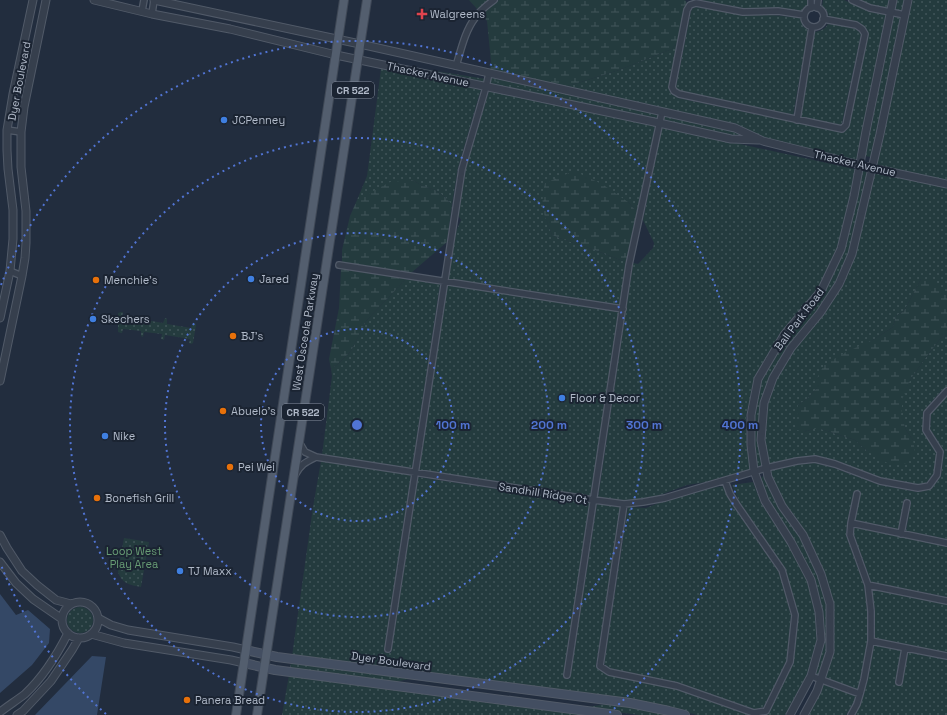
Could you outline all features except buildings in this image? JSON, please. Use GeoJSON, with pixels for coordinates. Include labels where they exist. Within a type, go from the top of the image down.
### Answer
{"type":"FeatureCollection","features":[{"type":"Feature","properties":{"kind":"main road","name":"West Osceola Parkway"},"geometry":{"type":"LineString","coordinates":[[236,715],[344,0]]}},
{"type":"Feature","properties":{"kind":"main road","name":"West Osceola Parkway"},"geometry":{"type":"LineString","coordinates":[[256,715],[367,0]]}},
{"type":"Feature","properties":{"kind":"main road","name":"Dyer Boulevard"},"geometry":{"type":"LineString","coordinates":[[246,650],[277,657],[606,700],[685,715]]}},
{"type":"Feature","properties":{"kind":"main road","name":"Dyer Boulevard"},"geometry":{"type":"LineString","coordinates":[[244,663],[275,670],[617,715]]}},
{"type":"Feature","properties":{"kind":"main road"},"geometry":{"type":"LineString","coordinates":[[395,685],[408,682],[472,691],[480,684]]}},
{"type":"Feature","properties":{"kind":"main road"},"geometry":{"type":"LineString","coordinates":[[490,698],[508,692],[588,703],[606,700]]}},
{"type":"Feature","properties":{"kind":"street","name":"Dyer Boulevard"},"geometry":{"type":"LineString","coordinates":[[0,318],[12,255],[13,210],[8,169],[7,130],[33,0]]}},
{"type":"Feature","properties":{"kind":"street","name":"Dyer Boulevard"},"geometry":{"type":"LineString","coordinates":[[0,381],[25,258],[26,211],[20,168],[20,132],[46,0]]}},
{"type":"Feature","properties":{"kind":"street","name":"Thacker Avenue"},"geometry":{"type":"LineString","coordinates":[[94,0],[152,14],[230,29],[336,55],[731,139],[763,140]]}},
{"type":"Feature","properties":{"kind":"street"},"geometry":{"type":"LineString","coordinates":[[142,11],[144,0]]}},
{"type":"Feature","properties":{"kind":"street"},"geometry":{"type":"LineString","coordinates":[[152,14],[154,0],[360,44]]}},
{"type":"Feature","properties":{"kind":"street"},"geometry":{"type":"LineString","coordinates":[[456,66],[469,28],[481,10],[494,0]]}},
{"type":"Feature","properties":{"kind":"street"},"geometry":{"type":"LineString","coordinates":[[811,0],[814,8],[823,14],[822,22],[818,26],[812,27],[806,23],[804,15],[808,10],[814,8],[818,0]]}},
{"type":"Feature","properties":{"kind":"street"},"geometry":{"type":"LineString","coordinates":[[852,0],[870,8],[905,15]]}},
{"type":"Feature","properties":{"kind":"street","name":"Ball Park Road"},"geometry":{"type":"LineString","coordinates":[[790,715],[811,676],[821,640],[819,612],[811,580],[791,542],[765,501],[754,471],[750,415],[758,379],[784,335],[821,291],[841,249],[854,196],[893,0]]}},
{"type":"Feature","properties":{"kind":"street","name":"Ball Park Road"},"geometry":{"type":"LineString","coordinates":[[804,715],[817,691],[830,652],[830,604],[821,574],[803,535],[782,506],[768,477],[761,440],[764,403],[773,378],[791,348],[820,313],[840,284],[852,254],[908,0]]}},
{"type":"Feature","properties":{"kind":"street"},"geometry":{"type":"LineString","coordinates":[[804,15],[778,11],[743,12],[696,3],[690,5],[687,10],[672,87],[674,91],[679,94],[842,129],[846,125],[865,34],[862,29],[856,25],[823,19]]}},
{"type":"Feature","properties":{"kind":"street"},"geometry":{"type":"LineString","coordinates":[[796,120],[812,27]]}},
{"type":"Feature","properties":{"kind":"street","name":"Thacker Avenue"},"geometry":{"type":"LineString","coordinates":[[360,44],[735,128],[763,140],[872,168],[947,184]]}},
{"type":"Feature","properties":{"kind":"street"},"geometry":{"type":"LineString","coordinates":[[388,649],[462,169],[489,73]]}},
{"type":"Feature","properties":{"kind":"street"},"geometry":{"type":"LineString","coordinates":[[564,103],[567,91]]}},
{"type":"Feature","properties":{"kind":"street"},"geometry":{"type":"LineString","coordinates":[[567,675],[629,265],[662,112]]}},
{"type":"Feature","properties":{"kind":"street"},"geometry":{"type":"LineString","coordinates":[[7,130],[20,132]]}},
{"type":"Feature","properties":{"kind":"street"},"geometry":{"type":"LineString","coordinates":[[339,265],[623,308]]}},
{"type":"Feature","properties":{"kind":"street"},"geometry":{"type":"LineString","coordinates":[[10,271],[22,276]]}},
{"type":"Feature","properties":{"kind":"street","name":"Sandhill Ridge Ct"},"geometry":{"type":"LineString","coordinates":[[316,458],[624,504],[665,498],[754,471],[797,461],[815,460],[835,464],[880,481],[918,488],[929,486],[937,475],[940,452],[926,430],[927,413],[947,391]]}},
{"type":"Feature","properties":{"kind":"street"},"geometry":{"type":"LineString","coordinates":[[299,442],[304,452],[316,458]]}},
{"type":"Feature","properties":{"kind":"street"},"geometry":{"type":"LineString","coordinates":[[293,478],[301,466],[316,458]]}},
{"type":"Feature","properties":{"kind":"street"},"geometry":{"type":"LineString","coordinates":[[624,504],[600,666],[609,672],[677,686],[754,713],[766,710],[790,662],[795,615],[782,570],[736,505],[725,481]]}},
{"type":"Feature","properties":{"kind":"street"},"geometry":{"type":"LineString","coordinates":[[851,715],[860,694],[871,641],[871,611],[868,585],[850,535],[857,494]]}},
{"type":"Feature","properties":{"kind":"street"},"geometry":{"type":"LineString","coordinates":[[902,534],[907,503]]}},
{"type":"Feature","properties":{"kind":"street"},"geometry":{"type":"LineString","coordinates":[[851,523],[947,543]]}},
{"type":"Feature","properties":{"kind":"street"},"geometry":{"type":"LineString","coordinates":[[0,535],[6,548],[22,571],[56,600],[72,604]]}},
{"type":"Feature","properties":{"kind":"street"},"geometry":{"type":"LineString","coordinates":[[0,562],[16,583],[33,599],[62,619]]}},
{"type":"Feature","properties":{"kind":"street"},"geometry":{"type":"LineString","coordinates":[[868,585],[947,601]]}},
{"type":"Feature","properties":{"kind":"street"},"geometry":{"type":"LineString","coordinates":[[77,602],[82,602],[92,606],[98,618],[95,630],[85,637],[79,638],[68,633],[62,624],[63,613],[66,608],[77,602]]}},
{"type":"Feature","properties":{"kind":"street","name":"Dyer Boulevard"},"geometry":{"type":"LineString","coordinates":[[98,618],[111,625],[128,630],[246,650]]}},
{"type":"Feature","properties":{"kind":"street"},"geometry":{"type":"LineString","coordinates":[[0,712],[25,694],[44,673],[68,633]]}},
{"type":"Feature","properties":{"kind":"street","name":"Dyer Boulevard"},"geometry":{"type":"LineString","coordinates":[[91,634],[124,643],[223,658],[244,663]]}},
{"type":"Feature","properties":{"kind":"street"},"geometry":{"type":"LineString","coordinates":[[17,715],[23,711],[50,681],[79,638]]}},
{"type":"Feature","properties":{"kind":"street"},"geometry":{"type":"LineString","coordinates":[[871,641],[947,656]]}},
{"type":"Feature","properties":{"kind":"street"},"geometry":{"type":"LineString","coordinates":[[899,682],[905,648]]}},
{"type":"Feature","properties":{"kind":"street"},"geometry":{"type":"LineString","coordinates":[[811,676],[860,694]]}},
{"type":"Feature","properties":{"kind":"green space"},"geometry":{"type":"Polygon","coordinates":[[[469,0],[488,0],[477,9],[469,0]]]}},
{"type":"Feature","properties":{"kind":"green space"},"geometry":{"type":"Polygon","coordinates":[[[499,0],[685,0],[687,3],[684,9],[678,41],[672,49],[619,70],[565,87],[558,94],[488,80],[491,62],[487,21],[482,15],[499,0]]]}},
{"type":"Feature","properties":{"kind":"green space"},"geometry":{"type":"Polygon","coordinates":[[[697,0],[809,0],[809,6],[803,12],[772,8],[743,8],[697,0]]]}},
{"type":"Feature","properties":{"kind":"green space"},"geometry":{"type":"Polygon","coordinates":[[[823,0],[844,0],[869,11],[887,14],[856,162],[398,65],[505,82],[558,94],[565,87],[619,70],[672,49],[678,41],[669,88],[678,98],[841,132],[845,131],[849,126],[868,34],[866,29],[858,22],[829,17],[827,11],[822,7],[823,0]]]}},
{"type":"Feature","properties":{"kind":"green space"},"geometry":{"type":"Polygon","coordinates":[[[860,0],[890,0],[888,8],[871,5],[860,0]]]}},
{"type":"Feature","properties":{"kind":"green space"},"geometry":{"type":"Polygon","coordinates":[[[897,0],[904,0],[902,11],[895,9],[897,0]]]}},
{"type":"Feature","properties":{"kind":"green space"},"geometry":{"type":"Polygon","coordinates":[[[912,0],[947,0],[947,181],[876,167],[912,0]]]}},
{"type":"Feature","properties":{"kind":"green space"},"geometry":{"type":"Polygon","coordinates":[[[696,7],[742,15],[772,15],[801,18],[803,26],[808,30],[793,116],[680,91],[677,89],[676,87],[691,11],[696,7]]]}},
{"type":"Feature","properties":{"kind":"green space"},"geometry":{"type":"Polygon","coordinates":[[[894,16],[901,17],[871,157],[865,156],[894,16]]]}},
{"type":"Feature","properties":{"kind":"green space"},"geometry":{"type":"Polygon","coordinates":[[[828,24],[851,27],[859,31],[861,34],[842,123],[840,125],[801,117],[815,32],[823,30],[828,24]]]}},
{"type":"Feature","properties":{"kind":"green space"},"geometry":{"type":"Polygon","coordinates":[[[381,69],[481,89],[458,168],[452,205],[445,197],[435,190],[412,180],[357,200],[367,176],[381,69]]]}},
{"type":"Feature","properties":{"kind":"green space"},"geometry":{"type":"Polygon","coordinates":[[[489,91],[655,126],[637,212],[628,202],[543,208],[552,235],[626,262],[620,305],[448,279],[455,234],[461,220],[458,215],[465,170],[489,91]]]}},
{"type":"Feature","properties":{"kind":"green space"},"geometry":{"type":"Polygon","coordinates":[[[662,127],[855,169],[838,247],[818,289],[781,333],[754,379],[746,417],[747,445],[751,475],[687,485],[644,501],[609,500],[598,498],[633,263],[638,264],[653,248],[654,243],[643,220],[662,127]]]}},
{"type":"Feature","properties":{"kind":"green space"},"geometry":{"type":"Polygon","coordinates":[[[574,171],[602,184],[628,202],[637,212],[626,262],[552,235],[545,218],[543,208],[545,183],[574,171]]]}},
{"type":"Feature","properties":{"kind":"green space"},"geometry":{"type":"Polygon","coordinates":[[[862,171],[868,172],[849,252],[836,282],[817,311],[788,346],[770,376],[761,403],[757,439],[762,467],[758,470],[754,445],[754,415],[761,380],[787,337],[825,292],[845,249],[858,197],[862,171]]]}},
{"type":"Feature","properties":{"kind":"green space"},"geometry":{"type":"Polygon","coordinates":[[[875,173],[947,188],[947,296],[940,289],[921,279],[904,311],[896,316],[893,327],[817,378],[817,388],[808,398],[798,405],[804,432],[813,429],[821,429],[855,440],[867,451],[913,440],[906,430],[900,414],[902,397],[910,380],[924,360],[940,339],[947,335],[947,387],[941,391],[923,412],[923,431],[937,453],[934,474],[926,483],[918,485],[881,478],[836,461],[816,456],[796,458],[769,464],[764,440],[768,404],[776,379],[794,349],[823,315],[843,285],[856,254],[875,173]]]}},
{"type":"Feature","properties":{"kind":"green space"},"geometry":{"type":"Polygon","coordinates":[[[412,180],[435,190],[445,197],[452,205],[447,242],[411,273],[342,262],[342,250],[350,216],[357,200],[390,182],[412,180]]]}},
{"type":"Feature","properties":{"kind":"green space"},"geometry":{"type":"Polygon","coordinates":[[[341,269],[406,279],[366,321],[351,351],[331,369],[329,359],[339,308],[341,269]]]}},
{"type":"Feature","properties":{"kind":"green space"},"geometry":{"type":"Polygon","coordinates":[[[406,279],[440,284],[412,469],[322,455],[332,376],[331,369],[351,351],[366,321],[406,279]]]}},
{"type":"Feature","properties":{"kind":"green space"},"geometry":{"type":"Polygon","coordinates":[[[921,279],[933,280],[947,296],[947,335],[940,339],[924,360],[910,380],[903,397],[901,415],[906,430],[913,440],[915,452],[907,463],[889,464],[867,451],[855,440],[821,429],[813,429],[804,432],[797,430],[798,405],[808,398],[817,388],[817,378],[824,365],[844,353],[873,340],[893,327],[896,316],[904,311],[921,279]]]}},
{"type":"Feature","properties":{"kind":"green space"},"geometry":{"type":"Polygon","coordinates":[[[447,285],[619,311],[591,497],[419,470],[447,285]]]}},
{"type":"Feature","properties":{"kind":"green space"},"geometry":{"type":"Polygon","coordinates":[[[123,312],[122,318],[143,321],[144,316],[147,316],[146,320],[163,323],[165,318],[167,319],[167,324],[191,328],[192,324],[195,323],[193,343],[189,343],[190,339],[165,335],[164,340],[161,339],[162,334],[144,332],[143,337],[141,336],[141,331],[123,329],[122,333],[118,332],[118,313],[123,312]]]}},
{"type":"Feature","properties":{"kind":"green space"},"geometry":{"type":"Polygon","coordinates":[[[947,396],[947,539],[906,531],[911,501],[904,499],[898,530],[855,521],[861,492],[854,491],[846,535],[864,585],[868,641],[858,690],[825,678],[833,652],[833,604],[806,534],[785,504],[771,476],[770,470],[797,464],[815,463],[834,468],[880,485],[918,492],[930,489],[941,476],[944,453],[930,429],[931,414],[947,396]]]}},
{"type":"Feature","properties":{"kind":"green space"},"geometry":{"type":"Polygon","coordinates":[[[321,461],[411,475],[384,652],[391,653],[418,477],[590,503],[563,678],[570,679],[597,504],[621,507],[596,665],[608,675],[676,689],[749,715],[697,715],[669,707],[478,679],[292,656],[321,461]]]}},
{"type":"Feature","properties":{"kind":"green space"},"geometry":{"type":"Polygon","coordinates":[[[764,475],[779,507],[800,536],[818,575],[826,605],[826,652],[818,675],[815,674],[825,643],[825,638],[823,612],[815,580],[794,540],[768,500],[760,479],[764,475]]]}},
{"type":"Feature","properties":{"kind":"green space"},"geometry":{"type":"Polygon","coordinates":[[[753,482],[761,503],[787,543],[808,581],[815,613],[817,640],[807,675],[785,715],[762,715],[769,712],[793,664],[798,614],[785,569],[740,503],[732,485],[753,482]]]}},
{"type":"Feature","properties":{"kind":"green space"},"geometry":{"type":"Polygon","coordinates":[[[725,486],[734,506],[779,572],[791,615],[787,661],[763,708],[754,710],[678,683],[611,669],[604,664],[628,507],[646,508],[689,491],[725,486]]]}},
{"type":"Feature","properties":{"kind":"green space"},"geometry":{"type":"Polygon","coordinates":[[[854,527],[947,546],[947,597],[871,582],[854,535],[854,527]]]}},
{"type":"Feature","properties":{"kind":"green space","name":"Loop West Play Area"},"geometry":{"type":"Polygon","coordinates":[[[124,538],[149,542],[141,587],[130,585],[122,579],[118,572],[124,538]]]}},
{"type":"Feature","properties":{"kind":"green space"},"geometry":{"type":"Polygon","coordinates":[[[872,589],[947,604],[947,653],[875,638],[875,611],[872,589]]]}},
{"type":"Feature","properties":{"kind":"green space"},"geometry":{"type":"Polygon","coordinates":[[[80,607],[89,611],[93,620],[89,629],[80,633],[71,629],[67,620],[71,611],[80,607]]]}},
{"type":"Feature","properties":{"kind":"green space"},"geometry":{"type":"Polygon","coordinates":[[[874,645],[901,650],[895,684],[902,685],[908,652],[947,660],[947,715],[855,715],[865,690],[874,645]]]}},
{"type":"Feature","properties":{"kind":"green space"},"geometry":{"type":"Polygon","coordinates":[[[291,662],[474,686],[472,687],[409,679],[395,682],[290,668],[291,662]]]}},
{"type":"Feature","properties":{"kind":"green space"},"geometry":{"type":"Polygon","coordinates":[[[289,675],[593,715],[282,715],[289,675]]]}},
{"type":"Feature","properties":{"kind":"green space"},"geometry":{"type":"Polygon","coordinates":[[[823,684],[856,696],[846,715],[809,715],[823,684]]]}},
{"type":"Feature","properties":{"kind":"green space"},"geometry":{"type":"Polygon","coordinates":[[[508,696],[588,707],[606,704],[672,715],[639,715],[506,697],[508,696]]]}},
{"type":"Feature","properties":{"kind":"water"},"geometry":{"type":"Polygon","coordinates":[[[0,594],[16,615],[28,610],[50,629],[49,643],[32,665],[0,693],[0,594]]]}},
{"type":"Feature","properties":{"kind":"water"},"geometry":{"type":"Polygon","coordinates":[[[92,656],[106,657],[97,715],[35,715],[92,656]]]}},
{"type":"Feature","properties":{"kind":"place","name":"Walgreens"},"geometry":{"type":"Point","coordinates":[422,14]}},
{"type":"Feature","properties":{"kind":"place","name":"JCPenney"},"geometry":{"type":"Point","coordinates":[224,120]}},
{"type":"Feature","properties":{"kind":"place","name":"Jared"},"geometry":{"type":"Point","coordinates":[251,279]}},
{"type":"Feature","properties":{"kind":"place","name":"Menchie's"},"geometry":{"type":"Point","coordinates":[96,280]}},
{"type":"Feature","properties":{"kind":"place","name":"Skechers"},"geometry":{"type":"Point","coordinates":[93,319]}},
{"type":"Feature","properties":{"kind":"place","name":"BJ's"},"geometry":{"type":"Point","coordinates":[233,336]}},
{"type":"Feature","properties":{"kind":"place","name":"Floor & Decor"},"geometry":{"type":"Point","coordinates":[562,398]}},
{"type":"Feature","properties":{"kind":"place","name":"Abuelo's"},"geometry":{"type":"Point","coordinates":[223,411]}},
{"type":"Feature","properties":{"kind":"place","name":"Nike"},"geometry":{"type":"Point","coordinates":[105,436]}},
{"type":"Feature","properties":{"kind":"place","name":"Pei Wei"},"geometry":{"type":"Point","coordinates":[230,467]}},
{"type":"Feature","properties":{"kind":"place","name":"Bonefish Grill"},"geometry":{"type":"Point","coordinates":[97,498]}},
{"type":"Feature","properties":{"kind":"place","name":"TJ Maxx"},"geometry":{"type":"Point","coordinates":[180,571]}},
{"type":"Feature","properties":{"kind":"place","name":"Panera Bread"},"geometry":{"type":"Point","coordinates":[187,700]}}]}
